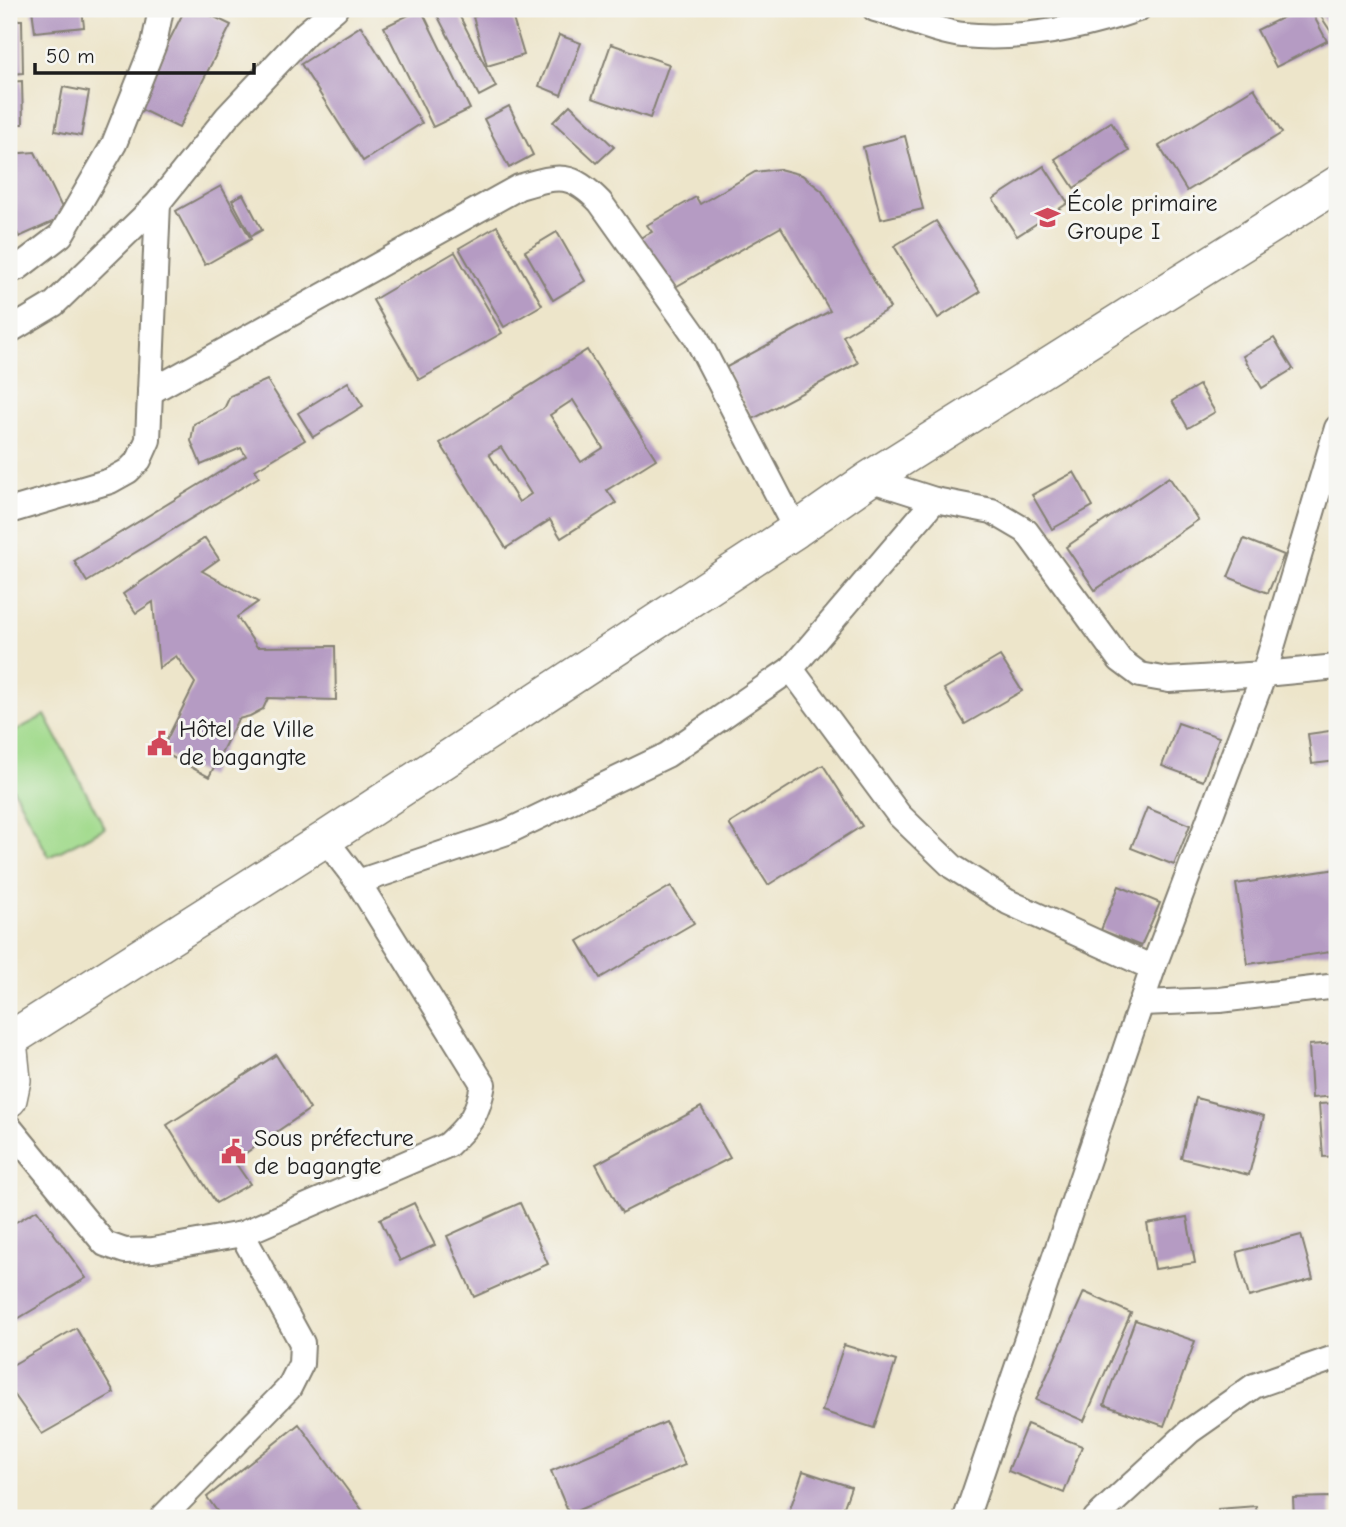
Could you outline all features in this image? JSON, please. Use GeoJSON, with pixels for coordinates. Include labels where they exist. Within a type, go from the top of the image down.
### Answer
{"type":"FeatureCollection","features":[{"type":"Feature","properties":{"kind":"street"},"geometry":{"type":"LineString","coordinates":[[9,271],[19,267],[61,235],[114,144],[154,44],[161,9]]}},
{"type":"Feature","properties":{"kind":"street"},"geometry":{"type":"LineString","coordinates":[[9,331],[54,304],[158,203],[227,117],[306,33],[335,9]]}},
{"type":"Feature","properties":{"kind":"street"},"geometry":{"type":"LineString","coordinates":[[875,9],[961,35],[1020,36],[1093,24],[1138,9]]}},
{"type":"Feature","properties":{"kind":"street"},"geometry":{"type":"LineString","coordinates":[[150,392],[519,187],[553,178],[582,183],[600,202],[696,337],[796,530]]}},
{"type":"Feature","properties":{"kind":"street"},"geometry":{"type":"LineString","coordinates":[[9,1098],[13,1080],[9,1040],[325,839],[796,530],[869,479],[1337,184]]}},
{"type":"Feature","properties":{"kind":"street"},"geometry":{"type":"LineString","coordinates":[[9,511],[110,481],[128,471],[139,460],[148,440],[158,203]]}},
{"type":"Feature","properties":{"kind":"street"},"geometry":{"type":"LineString","coordinates":[[966,1518],[1153,968],[1264,674],[1337,428]]}},
{"type":"Feature","properties":{"kind":"street"},"geometry":{"type":"LineString","coordinates":[[869,479],[935,500],[992,511],[1027,531],[1120,660],[1140,676],[1169,680],[1337,667]]}},
{"type":"Feature","properties":{"kind":"street"},"geometry":{"type":"LineString","coordinates":[[358,882],[507,832],[667,755],[791,669],[935,500]]}},
{"type":"Feature","properties":{"kind":"street"},"geometry":{"type":"LineString","coordinates":[[791,669],[899,815],[953,867],[1008,902],[1153,968]]}},
{"type":"Feature","properties":{"kind":"street"},"geometry":{"type":"LineString","coordinates":[[9,1127],[105,1244],[124,1251],[153,1250],[242,1234],[448,1145],[469,1125],[480,1107],[483,1084],[358,882],[325,839]]}},
{"type":"Feature","properties":{"kind":"street"},"geometry":{"type":"LineString","coordinates":[[1141,1003],[1220,1000],[1337,986]]}},
{"type":"Feature","properties":{"kind":"street"},"geometry":{"type":"LineString","coordinates":[[162,1518],[289,1388],[301,1364],[302,1343],[242,1234]]}},
{"type":"Feature","properties":{"kind":"street"},"geometry":{"type":"LineString","coordinates":[[1096,1518],[1190,1431],[1254,1386],[1337,1357]]}},
{"type":"Feature","properties":{"kind":"green space"},"geometry":{"type":"Polygon","coordinates":[[[45,715],[105,828],[49,857],[9,781],[9,734],[45,715]]]}},
{"type":"Feature","properties":{"kind":"building"},"geometry":{"type":"Polygon","coordinates":[[[32,9],[82,9],[84,27],[35,32],[32,9]]]}},
{"type":"Feature","properties":{"kind":"building"},"geometry":{"type":"Polygon","coordinates":[[[185,9],[198,9],[231,25],[179,128],[136,107],[185,9]]]}},
{"type":"Feature","properties":{"kind":"building"},"geometry":{"type":"Polygon","coordinates":[[[421,9],[470,109],[433,127],[384,27],[421,9]]]}},
{"type":"Feature","properties":{"kind":"building"},"geometry":{"type":"Polygon","coordinates":[[[434,9],[456,9],[496,87],[479,96],[434,9]]]}},
{"type":"Feature","properties":{"kind":"building"},"geometry":{"type":"Polygon","coordinates":[[[499,9],[510,9],[524,55],[487,66],[473,17],[499,9]]]}},
{"type":"Feature","properties":{"kind":"building"},"geometry":{"type":"Polygon","coordinates":[[[1300,9],[1310,9],[1327,41],[1276,67],[1257,30],[1300,9]]]}},
{"type":"Feature","properties":{"kind":"building"},"geometry":{"type":"Polygon","coordinates":[[[1316,9],[1337,9],[1337,41],[1316,9]]]}},
{"type":"Feature","properties":{"kind":"building"},"geometry":{"type":"Polygon","coordinates":[[[9,20],[22,20],[23,73],[9,74],[9,20]]]}},
{"type":"Feature","properties":{"kind":"building"},"geometry":{"type":"Polygon","coordinates":[[[361,26],[422,123],[363,161],[301,64],[361,26]]]}},
{"type":"Feature","properties":{"kind":"building"},"geometry":{"type":"Polygon","coordinates":[[[559,35],[581,43],[561,95],[539,86],[559,35]]]}},
{"type":"Feature","properties":{"kind":"building"},"geometry":{"type":"Polygon","coordinates":[[[611,44],[669,64],[650,118],[592,98],[611,44]]]}},
{"type":"Feature","properties":{"kind":"building"},"geometry":{"type":"Polygon","coordinates":[[[22,81],[23,124],[9,124],[9,82],[22,81]]]}},
{"type":"Feature","properties":{"kind":"building"},"geometry":{"type":"Polygon","coordinates":[[[63,87],[89,92],[81,136],[55,131],[63,87]]]}},
{"type":"Feature","properties":{"kind":"building"},"geometry":{"type":"Polygon","coordinates":[[[1254,88],[1282,133],[1187,191],[1159,146],[1254,88]]]}},
{"type":"Feature","properties":{"kind":"building"},"geometry":{"type":"Polygon","coordinates":[[[570,105],[614,147],[597,163],[553,122],[570,105]]]}},
{"type":"Feature","properties":{"kind":"building"},"geometry":{"type":"Polygon","coordinates":[[[509,106],[533,155],[509,168],[484,119],[509,106]]]}},
{"type":"Feature","properties":{"kind":"building"},"geometry":{"type":"Polygon","coordinates":[[[1111,122],[1129,151],[1074,188],[1055,159],[1111,122]]]}},
{"type":"Feature","properties":{"kind":"building"},"geometry":{"type":"Polygon","coordinates":[[[905,136],[923,209],[881,219],[863,147],[905,136]]]}},
{"type":"Feature","properties":{"kind":"building"},"geometry":{"type":"Polygon","coordinates":[[[35,152],[66,216],[19,237],[9,215],[9,154],[35,152]]]}},
{"type":"Feature","properties":{"kind":"building"},"geometry":{"type":"Polygon","coordinates":[[[1044,166],[1068,203],[1017,236],[993,199],[1044,166]]]}},
{"type":"Feature","properties":{"kind":"building"},"geometry":{"type":"Polygon","coordinates":[[[779,169],[802,175],[822,191],[890,308],[843,336],[858,363],[753,419],[725,368],[830,311],[781,227],[670,290],[640,238],[652,232],[647,225],[696,197],[700,204],[755,172],[779,169]]]}},
{"type":"Feature","properties":{"kind":"building"},"geometry":{"type":"Polygon","coordinates":[[[221,186],[251,239],[205,265],[176,211],[221,186]]]}},
{"type":"Feature","properties":{"kind":"building"},"geometry":{"type":"Polygon","coordinates":[[[243,194],[262,230],[251,236],[232,200],[243,194]]]}},
{"type":"Feature","properties":{"kind":"building"},"geometry":{"type":"Polygon","coordinates":[[[936,221],[980,292],[938,318],[894,246],[936,221]]]}},
{"type":"Feature","properties":{"kind":"building"},"geometry":{"type":"Polygon","coordinates":[[[497,226],[542,305],[504,327],[459,248],[497,226]]]}},
{"type":"Feature","properties":{"kind":"building"},"geometry":{"type":"Polygon","coordinates":[[[557,232],[585,281],[553,300],[525,251],[557,232]]]}},
{"type":"Feature","properties":{"kind":"building"},"geometry":{"type":"Polygon","coordinates":[[[455,252],[502,333],[419,380],[373,300],[455,252]]]}},
{"type":"Feature","properties":{"kind":"building"},"geometry":{"type":"Polygon","coordinates":[[[1274,338],[1293,369],[1262,388],[1243,356],[1274,338]]]}},
{"type":"Feature","properties":{"kind":"building"},"geometry":{"type":"Polygon","coordinates":[[[587,350],[656,459],[607,490],[616,503],[561,538],[550,520],[506,548],[440,443],[587,350]],[[573,400],[550,415],[581,462],[603,448],[573,400]],[[501,447],[489,454],[519,502],[531,494],[501,447]]]}},
{"type":"Feature","properties":{"kind":"building"},"geometry":{"type":"Polygon","coordinates":[[[267,380],[305,440],[255,470],[259,477],[87,582],[74,561],[246,456],[241,448],[201,465],[191,441],[194,424],[224,409],[230,396],[267,380]]]}},
{"type":"Feature","properties":{"kind":"building"},"geometry":{"type":"Polygon","coordinates":[[[348,382],[363,406],[313,437],[298,413],[348,382]]]}},
{"type":"Feature","properties":{"kind":"building"},"geometry":{"type":"Polygon","coordinates":[[[1199,385],[1215,412],[1188,428],[1172,401],[1199,385]]]}},
{"type":"Feature","properties":{"kind":"building"},"geometry":{"type":"Polygon","coordinates":[[[1074,472],[1093,506],[1052,529],[1032,495],[1074,472]]]}},
{"type":"Feature","properties":{"kind":"building"},"geometry":{"type":"Polygon","coordinates":[[[1169,477],[1198,520],[1095,590],[1066,547],[1169,477]]]}},
{"type":"Feature","properties":{"kind":"building"},"geometry":{"type":"Polygon","coordinates":[[[205,538],[219,559],[202,571],[258,602],[237,617],[257,647],[335,646],[336,700],[268,698],[263,709],[238,719],[209,777],[161,751],[195,683],[176,656],[159,668],[153,602],[136,613],[123,594],[205,538]]]}},
{"type":"Feature","properties":{"kind":"building"},"geometry":{"type":"Polygon","coordinates":[[[1244,539],[1284,555],[1268,593],[1228,577],[1244,539]]]}},
{"type":"Feature","properties":{"kind":"building"},"geometry":{"type":"Polygon","coordinates":[[[1000,656],[1022,691],[965,724],[944,689],[1000,656]]]}},
{"type":"Feature","properties":{"kind":"building"},"geometry":{"type":"Polygon","coordinates":[[[1178,723],[1219,737],[1203,781],[1162,766],[1178,723]]]}},
{"type":"Feature","properties":{"kind":"building"},"geometry":{"type":"Polygon","coordinates":[[[1337,730],[1337,761],[1312,764],[1308,734],[1337,730]]]}},
{"type":"Feature","properties":{"kind":"building"},"geometry":{"type":"Polygon","coordinates":[[[823,765],[862,826],[768,885],[729,824],[823,765]]]}},
{"type":"Feature","properties":{"kind":"building"},"geometry":{"type":"Polygon","coordinates":[[[1147,808],[1190,825],[1174,865],[1131,848],[1147,808]]]}},
{"type":"Feature","properties":{"kind":"building"},"geometry":{"type":"Polygon","coordinates":[[[1337,869],[1337,951],[1248,964],[1236,884],[1337,869]]]}},
{"type":"Feature","properties":{"kind":"building"},"geometry":{"type":"Polygon","coordinates":[[[671,886],[694,923],[600,978],[578,941],[671,886]]]}},
{"type":"Feature","properties":{"kind":"building"},"geometry":{"type":"Polygon","coordinates":[[[1119,886],[1160,903],[1141,946],[1101,930],[1119,886]]]}},
{"type":"Feature","properties":{"kind":"building"},"geometry":{"type":"Polygon","coordinates":[[[1337,1043],[1337,1096],[1312,1098],[1309,1045],[1337,1043]]]}},
{"type":"Feature","properties":{"kind":"building"},"geometry":{"type":"Polygon","coordinates":[[[276,1055],[310,1109],[234,1161],[250,1184],[216,1203],[167,1125],[276,1055]]]}},
{"type":"Feature","properties":{"kind":"building"},"geometry":{"type":"Polygon","coordinates":[[[1196,1098],[1264,1116],[1249,1175],[1181,1158],[1196,1098]]]}},
{"type":"Feature","properties":{"kind":"building"},"geometry":{"type":"Polygon","coordinates":[[[1337,1103],[1337,1156],[1323,1157],[1319,1104],[1337,1103]]]}},
{"type":"Feature","properties":{"kind":"building"},"geometry":{"type":"Polygon","coordinates":[[[701,1107],[730,1158],[622,1213],[596,1164],[701,1107]]]}},
{"type":"Feature","properties":{"kind":"building"},"geometry":{"type":"Polygon","coordinates":[[[414,1203],[435,1245],[400,1261],[380,1219],[414,1203]]]}},
{"type":"Feature","properties":{"kind":"building"},"geometry":{"type":"Polygon","coordinates":[[[520,1203],[548,1264],[474,1297],[447,1236],[520,1203]]]}},
{"type":"Feature","properties":{"kind":"building"},"geometry":{"type":"Polygon","coordinates":[[[37,1210],[86,1278],[9,1324],[9,1226],[37,1210]]]}},
{"type":"Feature","properties":{"kind":"building"},"geometry":{"type":"Polygon","coordinates":[[[1187,1217],[1195,1263],[1155,1269],[1147,1224],[1187,1217]]]}},
{"type":"Feature","properties":{"kind":"building"},"geometry":{"type":"Polygon","coordinates":[[[1301,1235],[1313,1279],[1249,1297],[1237,1252],[1301,1235]]]}},
{"type":"Feature","properties":{"kind":"building"},"geometry":{"type":"Polygon","coordinates":[[[1084,1292],[1131,1313],[1084,1421],[1036,1400],[1084,1292]]]}},
{"type":"Feature","properties":{"kind":"building"},"geometry":{"type":"Polygon","coordinates":[[[1135,1320],[1195,1341],[1164,1426],[1104,1405],[1135,1320]]]}},
{"type":"Feature","properties":{"kind":"building"},"geometry":{"type":"Polygon","coordinates":[[[76,1328],[114,1393],[42,1434],[9,1387],[9,1367],[76,1328]]]}},
{"type":"Feature","properties":{"kind":"building"},"geometry":{"type":"Polygon","coordinates":[[[844,1345],[896,1361],[874,1428],[822,1411],[844,1345]]]}},
{"type":"Feature","properties":{"kind":"building"},"geometry":{"type":"Polygon","coordinates":[[[666,1422],[685,1465],[569,1514],[551,1471],[666,1422]]]}},
{"type":"Feature","properties":{"kind":"building"},"geometry":{"type":"Polygon","coordinates":[[[299,1424],[368,1518],[222,1518],[207,1497],[299,1424]]]}},
{"type":"Feature","properties":{"kind":"building"},"geometry":{"type":"Polygon","coordinates":[[[1027,1424],[1082,1446],[1064,1493],[1008,1471],[1027,1424]]]}},
{"type":"Feature","properties":{"kind":"building"},"geometry":{"type":"Polygon","coordinates":[[[803,1471],[851,1487],[840,1518],[787,1518],[803,1471]]]}},
{"type":"Feature","properties":{"kind":"building"},"geometry":{"type":"Polygon","coordinates":[[[1330,1497],[1331,1518],[1294,1518],[1293,1498],[1330,1497]]]}},
{"type":"Feature","properties":{"kind":"building"},"geometry":{"type":"Polygon","coordinates":[[[1256,1506],[1257,1518],[1219,1518],[1218,1509],[1256,1506]]]}},
{"type":"Feature","properties":{"kind":"place","name":"École primaire Groupe I"},"geometry":{"type":"Point","coordinates":[1047,217]}},
{"type":"Feature","properties":{"kind":"place","name":"Hôtel de Ville de bagangte"},"geometry":{"type":"Point","coordinates":[159,743]}},
{"type":"Feature","properties":{"kind":"place","name":"Sous préfecture de bagangte"},"geometry":{"type":"Point","coordinates":[234,1152]}}]}
